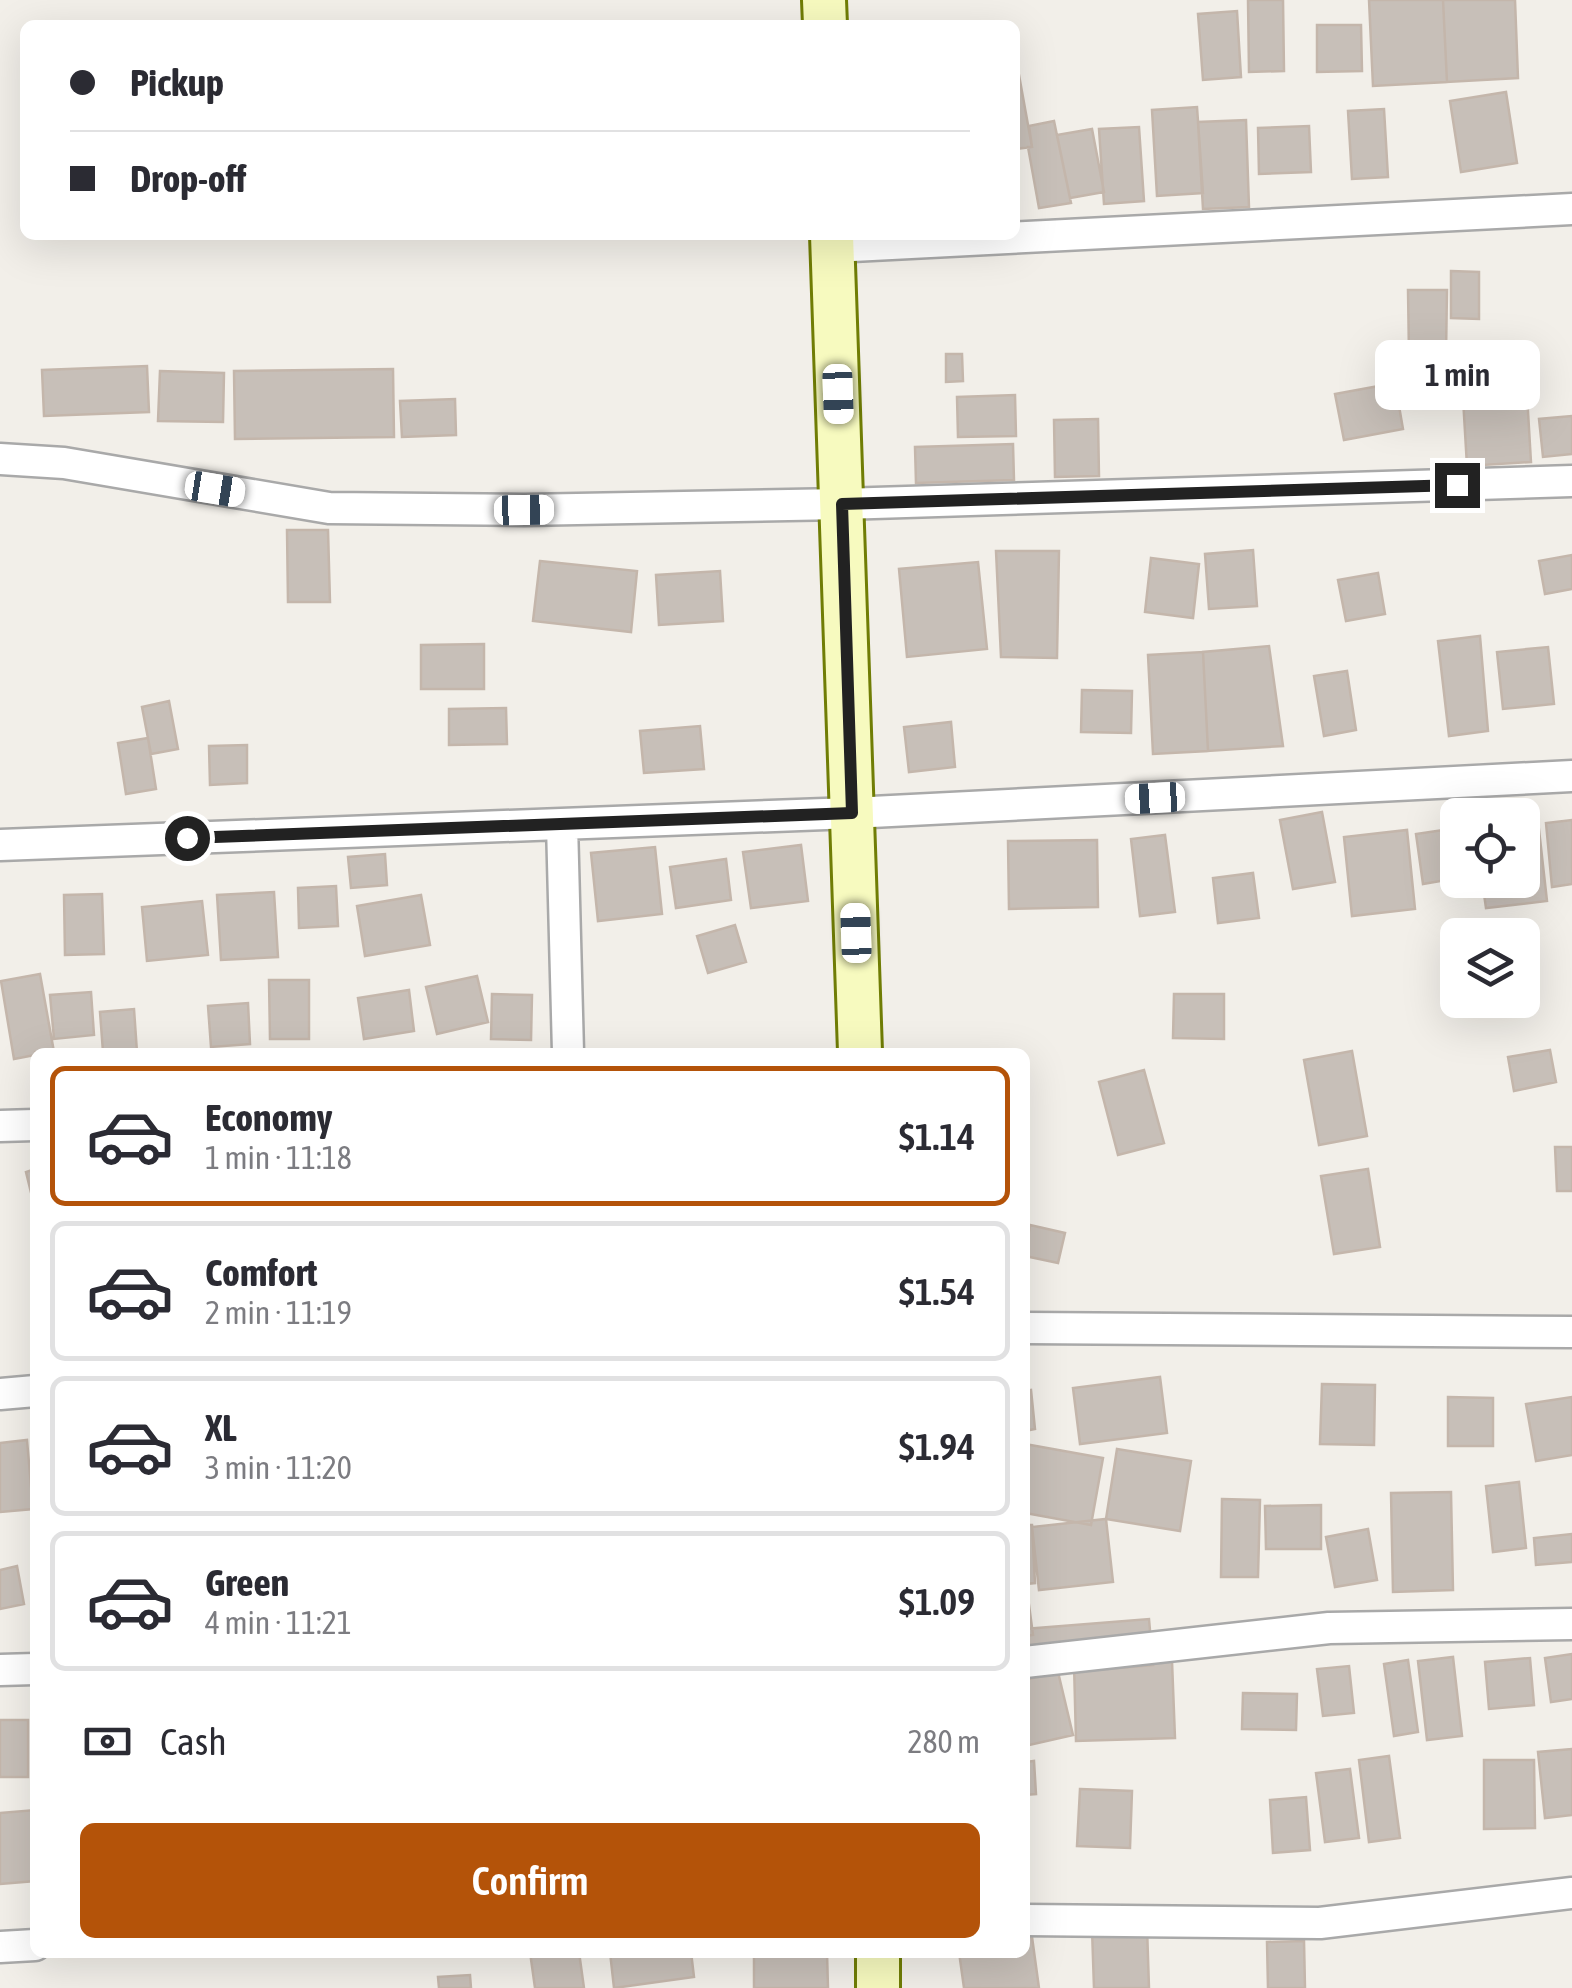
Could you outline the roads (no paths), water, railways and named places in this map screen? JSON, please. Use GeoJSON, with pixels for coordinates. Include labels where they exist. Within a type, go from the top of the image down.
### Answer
{"type":"FeatureCollection","features":[{"type":"Feature","properties":{"kind":"street"},"geometry":{"type":"LineString","coordinates":[[1020,233],[1572,209]]}},
{"type":"Feature","properties":{"kind":"street"},"geometry":{"type":"LineString","coordinates":[[833,241],[860,1048]]}},
{"type":"Feature","properties":{"kind":"street"},"geometry":{"type":"LineString","coordinates":[[0,459],[64,464],[329,508],[524,510],[842,504],[1572,481]]}},
{"type":"Feature","properties":{"kind":"street"},"geometry":{"type":"LineString","coordinates":[[0,845],[852,813],[1572,776]]}},
{"type":"Feature","properties":{"kind":"street"},"geometry":{"type":"LineString","coordinates":[[562,824],[568,1048]]}},
{"type":"Feature","properties":{"kind":"street"},"geometry":{"type":"LineString","coordinates":[[0,1126],[30,1125]]}},
{"type":"Feature","properties":{"kind":"street"},"geometry":{"type":"LineString","coordinates":[[1030,1328],[1572,1332]]}},
{"type":"Feature","properties":{"kind":"street"},"geometry":{"type":"LineString","coordinates":[[0,1394],[30,1392]]}},
{"type":"Feature","properties":{"kind":"street"},"geometry":{"type":"LineString","coordinates":[[1030,1661],[1329,1628],[1572,1624]]}},
{"type":"Feature","properties":{"kind":"street"},"geometry":{"type":"LineString","coordinates":[[0,1670],[30,1669]]}},
{"type":"Feature","properties":{"kind":"street"},"geometry":{"type":"LineString","coordinates":[[1030,1920],[1320,1923],[1572,1893]]}},
{"type":"Feature","properties":{"kind":"street"},"geometry":{"type":"LineString","coordinates":[[0,1947],[30,1946]]}},
{"type":"Feature","properties":{"kind":"street"},"geometry":{"type":"LineString","coordinates":[[878,1958],[878,1988]]}}]}
